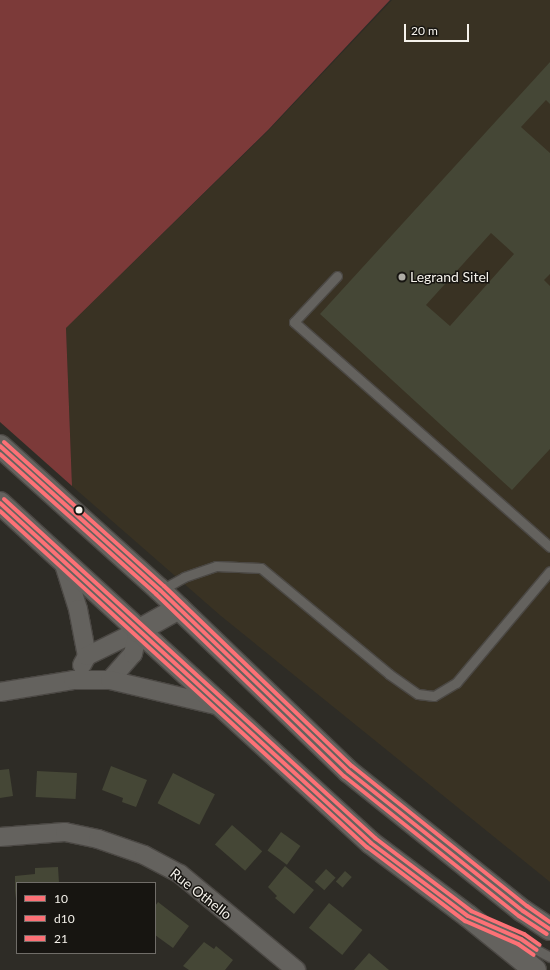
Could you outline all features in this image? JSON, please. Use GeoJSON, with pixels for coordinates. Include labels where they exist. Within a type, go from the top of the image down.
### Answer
{"type":"FeatureCollection","features":[{"type":"Feature","properties":{"kind":"main road"},"geometry":{"type":"LineString","coordinates":[[0,446],[160,590],[348,771],[523,911],[550,929]]}},
{"type":"Feature","properties":{"kind":"main road"},"geometry":{"type":"LineString","coordinates":[[0,503],[62,558],[138,631],[371,843],[468,916],[535,970]]}},
{"type":"Feature","properties":{"kind":"main road"},"geometry":{"type":"LineString","coordinates":[[138,631],[179,608]]}},
{"type":"Feature","properties":{"kind":"street"},"geometry":{"type":"LineString","coordinates":[[62,558],[78,609],[87,656]]}},
{"type":"Feature","properties":{"kind":"street"},"geometry":{"type":"LineString","coordinates":[[73,680],[87,656],[138,631]]}},
{"type":"Feature","properties":{"kind":"street"},"geometry":{"type":"LineString","coordinates":[[110,680],[132,654],[138,631]]}},
{"type":"Feature","properties":{"kind":"street"},"geometry":{"type":"LineString","coordinates":[[0,692],[73,680],[110,680],[220,706]]}},
{"type":"Feature","properties":{"kind":"street","name":"Rue Othello"},"geometry":{"type":"LineString","coordinates":[[0,837],[66,832],[98,839],[144,855],[180,874],[296,970]]}},
{"type":"Feature","properties":{"kind":"lane"},"geometry":{"type":"LineString","coordinates":[[337,276],[294,322],[550,546]]}},
{"type":"Feature","properties":{"kind":"lane"},"geometry":{"type":"LineString","coordinates":[[160,590],[184,577],[216,566],[261,568],[389,674],[418,694],[434,696],[456,683],[550,571]]}},
{"type":"Feature","properties":{"kind":"lane"},"geometry":{"type":"LineString","coordinates":[[468,916],[521,939],[550,957]]}},
{"type":"Feature","properties":{"kind":"shaded area"},"geometry":{"type":"Polygon","coordinates":[[[0,0],[390,0],[268,130],[66,328],[72,486],[0,422],[0,0]]]}},
{"type":"Feature","properties":{"kind":"shaded area"},"geometry":{"type":"Polygon","coordinates":[[[392,0],[550,0],[550,882],[221,616],[72,486],[66,328],[268,131],[392,0]]]}},
{"type":"Feature","properties":{"kind":"building","name":"Legrand Sitel"},"geometry":{"type":"Polygon","coordinates":[[[550,62],[550,104],[546,100],[521,127],[550,153],[550,274],[544,280],[550,286],[550,449],[512,490],[320,314],[550,62]],[[491,233],[426,305],[450,326],[514,254],[491,233]]]}},
{"type":"Feature","properties":{"kind":"building"},"geometry":{"type":"Polygon","coordinates":[[[111,766],[147,780],[136,807],[122,802],[123,798],[102,790],[111,766]]]}},
{"type":"Feature","properties":{"kind":"building"},"geometry":{"type":"Polygon","coordinates":[[[9,769],[13,796],[0,798],[0,770],[9,769]]]}},
{"type":"Feature","properties":{"kind":"building"},"geometry":{"type":"Polygon","coordinates":[[[37,771],[77,773],[76,799],[36,797],[37,771]]]}},
{"type":"Feature","properties":{"kind":"building"},"geometry":{"type":"Polygon","coordinates":[[[173,773],[215,794],[199,825],[158,803],[173,773]]]}},
{"type":"Feature","properties":{"kind":"building"},"geometry":{"type":"Polygon","coordinates":[[[232,825],[262,851],[245,871],[215,845],[232,825]]]}},
{"type":"Feature","properties":{"kind":"building"},"geometry":{"type":"Polygon","coordinates":[[[281,832],[300,846],[287,865],[267,851],[281,832]]]}},
{"type":"Feature","properties":{"kind":"building"},"geometry":{"type":"Polygon","coordinates":[[[285,866],[314,890],[294,914],[275,898],[277,896],[268,887],[285,866]]]}},
{"type":"Feature","properties":{"kind":"building"},"geometry":{"type":"Polygon","coordinates":[[[58,867],[59,882],[16,882],[15,899],[15,876],[35,874],[35,868],[58,867]]]}},
{"type":"Feature","properties":{"kind":"building"},"geometry":{"type":"Polygon","coordinates":[[[326,869],[336,878],[324,890],[315,882],[326,869]]]}},
{"type":"Feature","properties":{"kind":"building"},"geometry":{"type":"Polygon","coordinates":[[[345,871],[352,877],[343,887],[336,882],[345,871]]]}},
{"type":"Feature","properties":{"kind":"building"},"geometry":{"type":"Polygon","coordinates":[[[158,902],[189,926],[173,948],[156,936],[156,905],[158,902]]]}},
{"type":"Feature","properties":{"kind":"building"},"geometry":{"type":"Polygon","coordinates":[[[329,903],[362,930],[342,955],[309,928],[329,903]]]}},
{"type":"Feature","properties":{"kind":"building"},"geometry":{"type":"Polygon","coordinates":[[[204,942],[214,949],[216,946],[233,960],[225,970],[189,970],[183,966],[204,942]]]}},
{"type":"Feature","properties":{"kind":"building"},"geometry":{"type":"Polygon","coordinates":[[[369,953],[389,970],[354,970],[369,953]]]}},
{"type":"Feature","properties":{"kind":"transit line","name":"21"},"geometry":{"type":"LineString","coordinates":[[4,442],[164,586],[352,766],[527,906],[550,922]]}},
{"type":"Feature","properties":{"kind":"transit line","name":"10"},"geometry":{"type":"LineString","coordinates":[[0,446],[160,590],[348,771],[523,911],[550,929]]}},
{"type":"Feature","properties":{"kind":"transit line","name":"d10"},"geometry":{"type":"LineString","coordinates":[[0,454],[156,594],[344,776],[519,916],[547,934]]}},
{"type":"Feature","properties":{"kind":"transit line","name":"21"},"geometry":{"type":"LineString","coordinates":[[4,499],[375,838],[471,911],[524,934],[540,945]]}},
{"type":"Feature","properties":{"kind":"transit line","name":"10"},"geometry":{"type":"LineString","coordinates":[[0,503],[371,843],[468,916],[521,939],[537,950]]}},
{"type":"Feature","properties":{"kind":"transit line","name":"d10"},"geometry":{"type":"LineString","coordinates":[[0,511],[367,847],[465,921],[518,944],[534,955]]}},
{"type":"Feature","properties":{"kind":"place","name":"Legrand Sitel"},"geometry":{"type":"Point","coordinates":[402,277]}}]}
